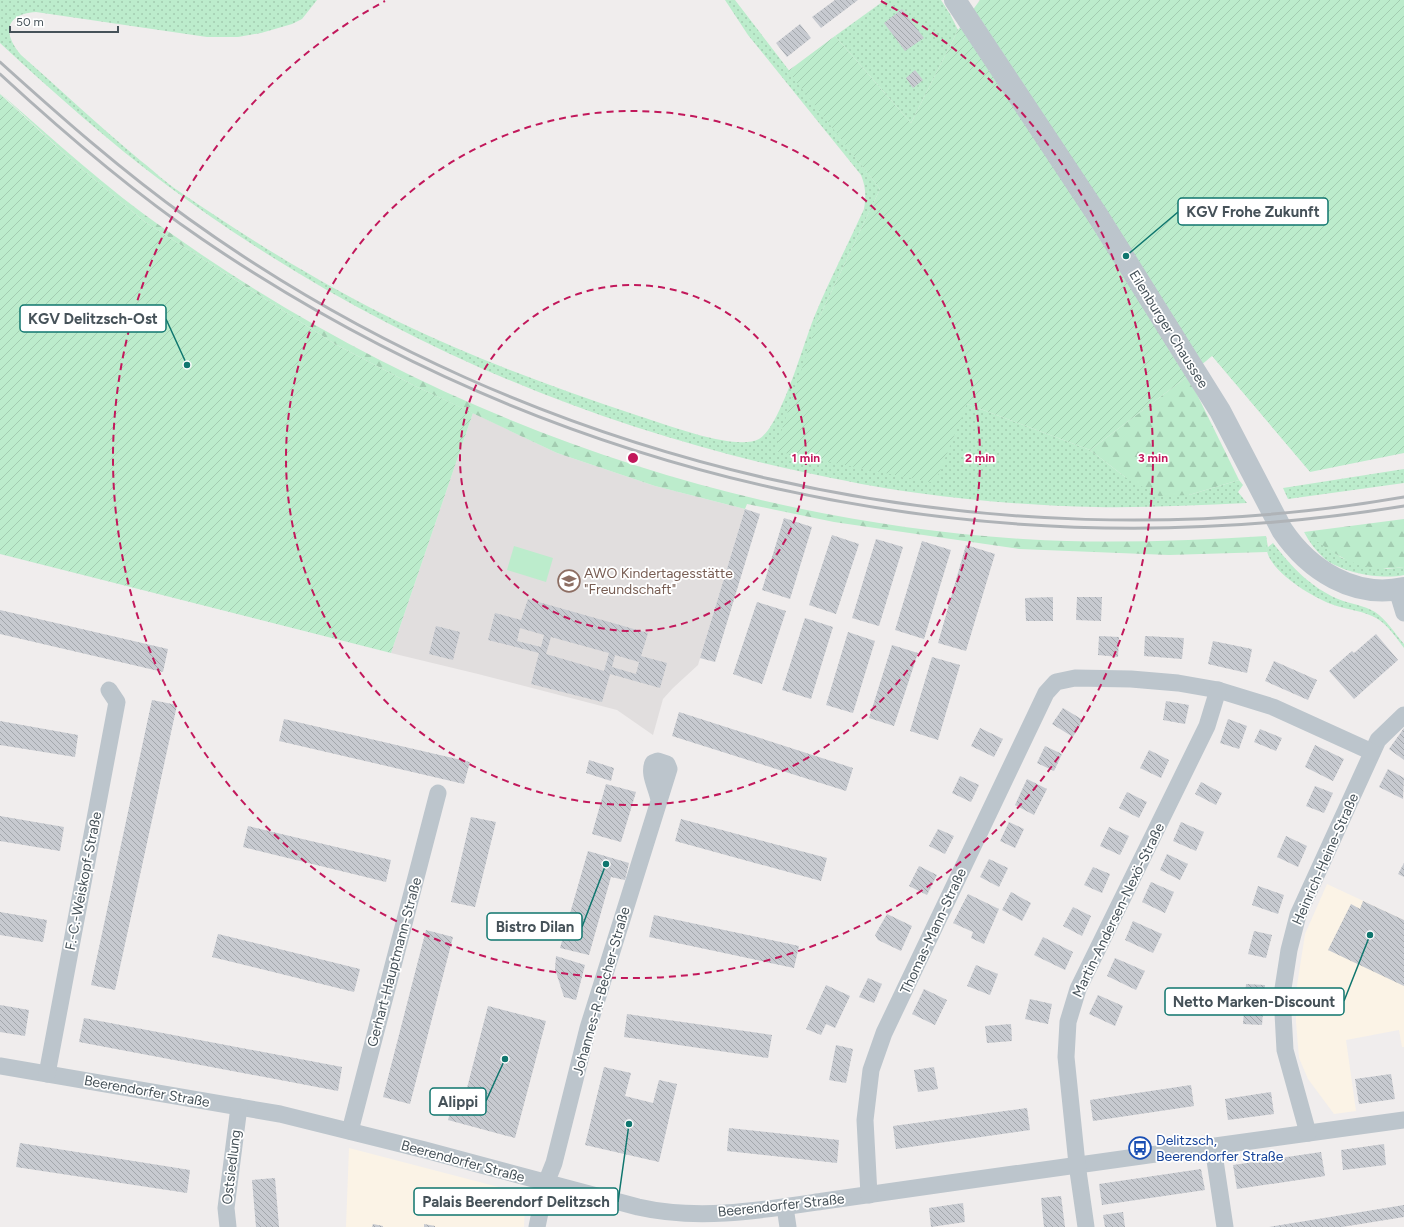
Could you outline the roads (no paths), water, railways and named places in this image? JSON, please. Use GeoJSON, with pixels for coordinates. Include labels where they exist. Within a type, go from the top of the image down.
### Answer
{"type":"FeatureCollection","features":[{"type":"Feature","properties":{"kind":"street","name":"Eilenburger Chaussee"},"geometry":{"type":"LineString","coordinates":[[955,0],[1098,216],[1220,411],[1282,530],[1291,542],[1318,568],[1332,578],[1360,588],[1379,590],[1401,589],[1404,613]]}},
{"type":"Feature","properties":{"kind":"street","name":"Thomas-Mann-Straße"},"geometry":{"type":"LineString","coordinates":[[869,1195],[864,1120],[871,1070],[884,1033],[1046,693],[1056,682],[1075,678],[1131,679],[1178,683],[1218,690]]}},
{"type":"Feature","properties":{"kind":"street","name":"F.-C.-Weiskopf-Straße"},"geometry":{"type":"LineString","coordinates":[[47,1074],[117,702],[109,690]]}},
{"type":"Feature","properties":{"kind":"street"},"geometry":{"type":"LineString","coordinates":[[1218,690],[1273,708],[1372,752]]}},
{"type":"Feature","properties":{"kind":"street","name":"Martin-Andersen-Nexö-Straße"},"geometry":{"type":"LineString","coordinates":[[1086,1227],[1077,1164],[1066,1057],[1068,1022],[1078,989],[1207,726],[1218,690]]}},
{"type":"Feature","properties":{"kind":"street","name":"Heinrich-Heine-Straße"},"geometry":{"type":"LineString","coordinates":[[1308,1133],[1285,1050],[1282,995],[1288,950],[1298,915],[1372,752],[1378,740],[1404,715]]}},
{"type":"Feature","properties":{"kind":"street","name":"Gerhart-Hauptmann-Straße"},"geometry":{"type":"LineString","coordinates":[[350,1131],[438,793]]}},
{"type":"Feature","properties":{"kind":"street","name":"Johannes-R.-Becher-Straße"},"geometry":{"type":"LineString","coordinates":[[537,1227],[546,1183],[554,1163],[588,1028],[659,800]]}},
{"type":"Feature","properties":{"kind":"street","name":"Beerendorfer Straße"},"geometry":{"type":"LineString","coordinates":[[0,1066],[280,1114],[647,1209],[674,1212],[736,1212],[785,1207],[1077,1164],[1213,1147],[1404,1120]]}},
{"type":"Feature","properties":{"kind":"street","name":"Ostsiedlung"},"geometry":{"type":"LineString","coordinates":[[228,1227],[226,1208],[238,1107]]}},
{"type":"Feature","properties":{"kind":"street"},"geometry":{"type":"LineString","coordinates":[[1213,1147],[1225,1227]]}},
{"type":"Feature","properties":{"kind":"street"},"geometry":{"type":"LineString","coordinates":[[785,1207],[788,1227]]}},
{"type":"Feature","properties":{"kind":"railway"},"geometry":{"type":"LineString","coordinates":[[0,62],[92,143],[164,201],[189,219],[323,305],[466,378],[615,436],[769,479],[926,507],[1086,519],[1245,516],[1404,497]]}},
{"type":"Feature","properties":{"kind":"railway"},"geometry":{"type":"LineString","coordinates":[[0,74],[48,118],[149,201],[202,239],[338,322],[480,392],[626,448],[777,489],[931,515],[1088,527],[1245,524],[1404,506]]}},
{"type":"Feature","properties":{"kind":"place","name":"KGV Frohe Zukunft"},"geometry":{"type":"Point","coordinates":[1126,256]}},
{"type":"Feature","properties":{"kind":"place","name":"KGV Delitzsch-Ost"},"geometry":{"type":"Point","coordinates":[187,365]}},
{"type":"Feature","properties":{"kind":"place","name":"AWO Kindertagesstätte \"Freundschaft\""},"geometry":{"type":"Point","coordinates":[569,581]}},
{"type":"Feature","properties":{"kind":"place","name":"Bistro Dilan"},"geometry":{"type":"Point","coordinates":[606,864]}},
{"type":"Feature","properties":{"kind":"place","name":"Netto Marken-Discount"},"geometry":{"type":"Point","coordinates":[1370,935]}},
{"type":"Feature","properties":{"kind":"place","name":"Alippi"},"geometry":{"type":"Point","coordinates":[505,1059]}},
{"type":"Feature","properties":{"kind":"place","name":"Palais Beerendorf Delitzsch"},"geometry":{"type":"Point","coordinates":[629,1124]}},
{"type":"Feature","properties":{"kind":"place","name":"Delitzsch, Beerendorfer Straße"},"geometry":{"type":"Point","coordinates":[1140,1148]}}]}
